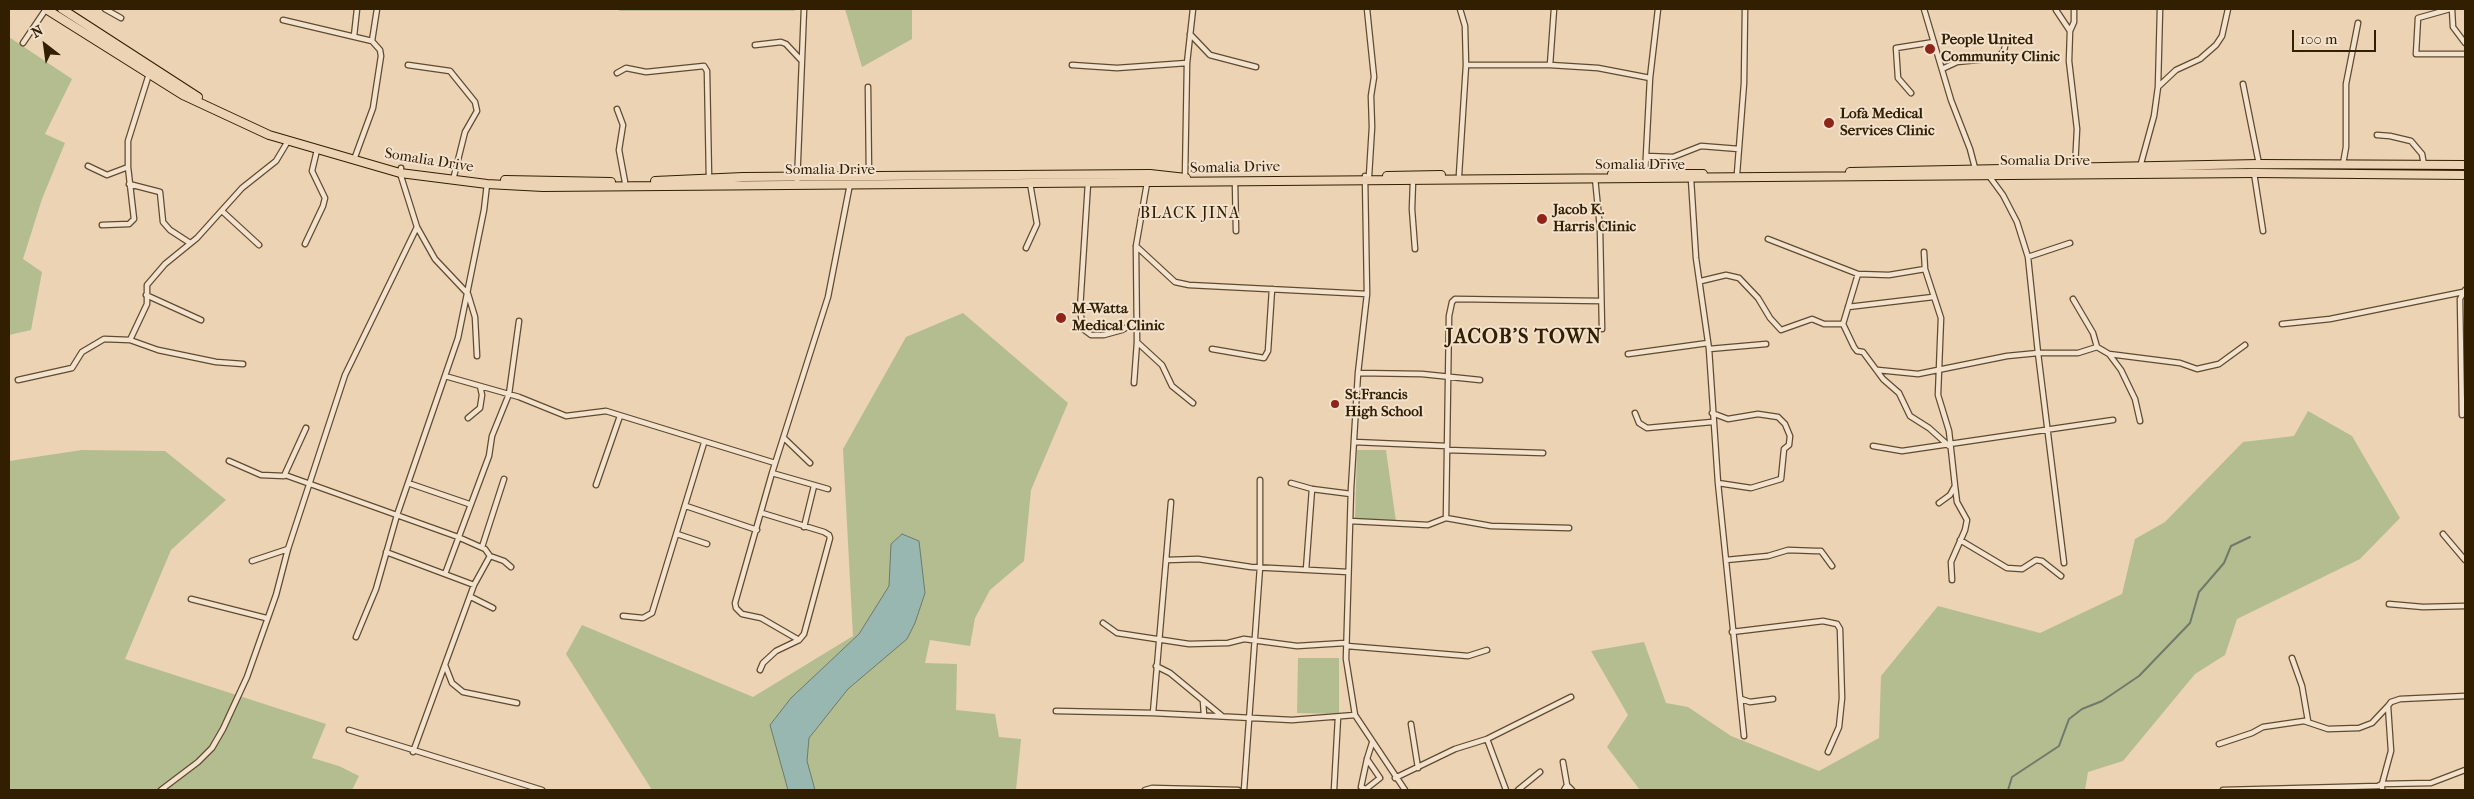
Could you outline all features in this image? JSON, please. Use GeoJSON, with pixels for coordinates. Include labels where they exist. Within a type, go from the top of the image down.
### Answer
{"type":"FeatureCollection","features":[{"type":"Feature","properties":{"kind":"main road","name":"Somalia Drive"},"geometry":{"type":"LineString","coordinates":[[46,9],[149,74],[218,113],[288,141],[401,171],[487,184],[552,187],[797,180],[868,176],[1150,174],[1185,178],[1366,178],[1413,181],[1975,168],[2259,164],[2465,165]]}},
{"type":"Feature","properties":{"kind":"main road","name":"Somalia Drive"},"geometry":{"type":"LineString","coordinates":[[62,9],[73,12],[181,88],[222,110],[285,136],[401,171],[485,180],[625,182],[709,180],[743,177],[850,184],[1235,182],[1459,175],[1644,176],[1691,179],[2254,173],[2465,175]]}},
{"type":"Feature","properties":{"kind":"street"},"geometry":{"type":"LineString","coordinates":[[24,43],[46,9]]}},
{"type":"Feature","properties":{"kind":"street"},"geometry":{"type":"LineString","coordinates":[[105,9],[121,18]]}},
{"type":"Feature","properties":{"kind":"street"},"geometry":{"type":"LineString","coordinates":[[354,36],[357,9]]}},
{"type":"Feature","properties":{"kind":"street"},"geometry":{"type":"LineString","coordinates":[[372,41],[377,9]]}},
{"type":"Feature","properties":{"kind":"street"},"geometry":{"type":"LineString","coordinates":[[797,180],[804,9]]}},
{"type":"Feature","properties":{"kind":"street"},"geometry":{"type":"LineString","coordinates":[[1185,178],[1187,63],[1192,9]]}},
{"type":"Feature","properties":{"kind":"street"},"geometry":{"type":"LineString","coordinates":[[1367,9],[1374,77],[1371,96],[1372,127],[1366,178],[1367,294],[1358,373],[1351,494],[1346,659],[1355,715],[1404,790]]}},
{"type":"Feature","properties":{"kind":"street"},"geometry":{"type":"LineString","coordinates":[[1459,175],[1466,65],[1466,26],[1460,9]]}},
{"type":"Feature","properties":{"kind":"street"},"geometry":{"type":"LineString","coordinates":[[1550,65],[1554,9]]}},
{"type":"Feature","properties":{"kind":"street"},"geometry":{"type":"LineString","coordinates":[[1644,176],[1650,78],[1658,9]]}},
{"type":"Feature","properties":{"kind":"street"},"geometry":{"type":"LineString","coordinates":[[1737,174],[1744,82],[1745,9]]}},
{"type":"Feature","properties":{"kind":"street"},"geometry":{"type":"LineString","coordinates":[[1924,9],[1975,168]]}},
{"type":"Feature","properties":{"kind":"street"},"geometry":{"type":"LineString","coordinates":[[2074,9],[2074,22],[2070,31],[2069,61],[2077,130],[2075,167]]}},
{"type":"Feature","properties":{"kind":"street"},"geometry":{"type":"LineString","coordinates":[[2140,167],[2154,116],[2158,87],[2160,9]]}},
{"type":"Feature","properties":{"kind":"street"},"geometry":{"type":"LineString","coordinates":[[2158,87],[2176,70],[2200,58],[2216,45],[2222,36],[2228,9]]}},
{"type":"Feature","properties":{"kind":"street"},"geometry":{"type":"LineString","coordinates":[[2465,43],[2453,27],[2451,9],[2418,18],[2416,54],[2465,54]]}},
{"type":"Feature","properties":{"kind":"street"},"geometry":{"type":"LineString","coordinates":[[2056,10],[2070,31]]}},
{"type":"Feature","properties":{"kind":"street"},"geometry":{"type":"LineString","coordinates":[[283,20],[372,41],[380,50],[381,56],[373,108],[355,156]]}},
{"type":"Feature","properties":{"kind":"street"},"geometry":{"type":"LineString","coordinates":[[2343,164],[2346,147],[2346,84],[2358,23]]}},
{"type":"Feature","properties":{"kind":"street"},"geometry":{"type":"LineString","coordinates":[[1190,34],[1210,55],[1256,67]]}},
{"type":"Feature","properties":{"kind":"street"},"geometry":{"type":"LineString","coordinates":[[1942,70],[1957,62],[1997,58],[2004,51],[2006,41]]}},
{"type":"Feature","properties":{"kind":"street"},"geometry":{"type":"LineString","coordinates":[[755,46],[782,42],[801,60]]}},
{"type":"Feature","properties":{"kind":"street"},"geometry":{"type":"LineString","coordinates":[[1911,93],[1898,78],[1896,48],[1898,46],[1934,42]]}},
{"type":"Feature","properties":{"kind":"street"},"geometry":{"type":"LineString","coordinates":[[1072,65],[1117,68],[1187,63]]}},
{"type":"Feature","properties":{"kind":"street"},"geometry":{"type":"LineString","coordinates":[[408,64],[450,70],[475,102],[477,111],[465,132],[454,176]]}},
{"type":"Feature","properties":{"kind":"street"},"geometry":{"type":"LineString","coordinates":[[1466,65],[1550,65],[1598,68],[1650,78]]}},
{"type":"Feature","properties":{"kind":"street"},"geometry":{"type":"LineString","coordinates":[[617,73],[626,68],[646,72],[704,66],[707,71],[709,180]]}},
{"type":"Feature","properties":{"kind":"street"},"geometry":{"type":"LineString","coordinates":[[102,224],[132,222],[134,215],[128,167],[130,132],[149,74]]}},
{"type":"Feature","properties":{"kind":"street"},"geometry":{"type":"LineString","coordinates":[[2243,84],[2259,164]]}},
{"type":"Feature","properties":{"kind":"street"},"geometry":{"type":"LineString","coordinates":[[868,87],[868,176]]}},
{"type":"Feature","properties":{"kind":"street"},"geometry":{"type":"LineString","coordinates":[[617,109],[623,125],[619,150],[625,182]]}},
{"type":"Feature","properties":{"kind":"street"},"geometry":{"type":"LineString","coordinates":[[2377,135],[2411,141],[2422,154],[2424,165]]}},
{"type":"Feature","properties":{"kind":"street"},"geometry":{"type":"LineString","coordinates":[[130,340],[147,304],[147,285],[158,271],[190,243],[242,188],[276,161],[288,141]]}},
{"type":"Feature","properties":{"kind":"street"},"geometry":{"type":"LineString","coordinates":[[1646,156],[1673,157],[1701,146],[1738,149]]}},
{"type":"Feature","properties":{"kind":"street"},"geometry":{"type":"LineString","coordinates":[[305,244],[325,198],[312,171],[317,150]]}},
{"type":"Feature","properties":{"kind":"street"},"geometry":{"type":"LineString","coordinates":[[88,166],[107,175],[113,175],[128,167]]}},
{"type":"Feature","properties":{"kind":"street"},"geometry":{"type":"LineString","coordinates":[[401,171],[417,227],[435,259],[468,294],[475,317],[476,356]]}},
{"type":"Feature","properties":{"kind":"street"},"geometry":{"type":"LineString","coordinates":[[2254,173],[2263,231]]}},
{"type":"Feature","properties":{"kind":"street"},"geometry":{"type":"LineString","coordinates":[[1988,175],[2000,191],[2017,222],[2028,257],[2064,563]]}},
{"type":"Feature","properties":{"kind":"street"},"geometry":{"type":"LineString","coordinates":[[1595,178],[1600,228],[1602,329]]}},
{"type":"Feature","properties":{"kind":"street"},"geometry":{"type":"LineString","coordinates":[[1691,179],[1696,258],[1701,281],[1709,349],[1712,422],[1744,736]]}},
{"type":"Feature","properties":{"kind":"street"},"geometry":{"type":"LineString","coordinates":[[1413,181],[1415,249]]}},
{"type":"Feature","properties":{"kind":"street"},"geometry":{"type":"LineString","coordinates":[[1235,182],[1236,231]]}},
{"type":"Feature","properties":{"kind":"street"},"geometry":{"type":"LineString","coordinates":[[1026,248],[1037,224],[1030,183]]}},
{"type":"Feature","properties":{"kind":"street"},"geometry":{"type":"LineString","coordinates":[[1088,183],[1080,309],[1083,329],[1092,335],[1104,335],[1122,330],[1136,322]]}},
{"type":"Feature","properties":{"kind":"street"},"geometry":{"type":"LineString","coordinates":[[1134,383],[1137,342],[1136,246],[1147,183]]}},
{"type":"Feature","properties":{"kind":"street"},"geometry":{"type":"LineString","coordinates":[[129,184],[160,192],[163,222],[170,230],[190,243]]}},
{"type":"Feature","properties":{"kind":"street"},"geometry":{"type":"LineString","coordinates":[[356,637],[376,589],[408,482],[458,338],[468,294],[487,184]]}},
{"type":"Feature","properties":{"kind":"street"},"geometry":{"type":"LineString","coordinates":[[799,640],[761,618],[742,614],[736,608],[735,603],[772,473],[828,297],[850,184]]}},
{"type":"Feature","properties":{"kind":"street"},"geometry":{"type":"LineString","coordinates":[[222,211],[259,245]]}},
{"type":"Feature","properties":{"kind":"street"},"geometry":{"type":"LineString","coordinates":[[161,790],[198,762],[212,748],[223,729],[247,676],[266,618],[276,595],[288,550],[345,375],[417,227]]}},
{"type":"Feature","properties":{"kind":"street"},"geometry":{"type":"LineString","coordinates":[[1768,239],[1858,274],[1889,275],[1925,269]]}},
{"type":"Feature","properties":{"kind":"street"},"geometry":{"type":"LineString","coordinates":[[2028,257],[2070,243]]}},
{"type":"Feature","properties":{"kind":"street"},"geometry":{"type":"LineString","coordinates":[[1136,246],[1174,282],[1189,285],[1367,294]]}},
{"type":"Feature","properties":{"kind":"street"},"geometry":{"type":"LineString","coordinates":[[1924,252],[1925,269],[1941,318],[1938,395],[1948,426],[1957,502],[1966,520],[1965,530],[1951,562],[1952,580]]}},
{"type":"Feature","properties":{"kind":"street"},"geometry":{"type":"LineString","coordinates":[[1858,274],[1843,324],[1854,347],[1857,351],[1863,352],[1883,379],[1903,398],[1910,416],[1929,428],[1949,446]]}},
{"type":"Feature","properties":{"kind":"street"},"geometry":{"type":"LineString","coordinates":[[1701,281],[1726,275],[1739,278],[1758,298],[1770,318],[1781,330],[1812,319],[1824,324],[1843,324]]}},
{"type":"Feature","properties":{"kind":"street"},"geometry":{"type":"LineString","coordinates":[[1212,349],[1264,358],[1268,351],[1272,289]]}},
{"type":"Feature","properties":{"kind":"street"},"geometry":{"type":"LineString","coordinates":[[2282,324],[2330,319],[2464,291]]}},
{"type":"Feature","properties":{"kind":"street"},"geometry":{"type":"LineString","coordinates":[[2462,415],[2460,299],[2464,291]]}},
{"type":"Feature","properties":{"kind":"street"},"geometry":{"type":"LineString","coordinates":[[146,295],[201,320]]}},
{"type":"Feature","properties":{"kind":"street"},"geometry":{"type":"LineString","coordinates":[[1848,307],[1933,297]]}},
{"type":"Feature","properties":{"kind":"street"},"geometry":{"type":"LineString","coordinates":[[1446,518],[1449,316],[1452,302],[1456,299],[1601,301]]}},
{"type":"Feature","properties":{"kind":"street"},"geometry":{"type":"LineString","coordinates":[[2073,299],[2093,333],[2097,347],[2109,354],[2121,370],[2135,399],[2140,421]]}},
{"type":"Feature","properties":{"kind":"street"},"geometry":{"type":"LineString","coordinates":[[445,574],[489,456],[492,436],[509,394],[519,321]]}},
{"type":"Feature","properties":{"kind":"street"},"geometry":{"type":"LineString","coordinates":[[18,380],[72,368],[82,352],[100,340],[130,340],[158,350],[216,362],[243,364]]}},
{"type":"Feature","properties":{"kind":"street"},"geometry":{"type":"LineString","coordinates":[[1137,342],[1162,365],[1172,386],[1193,403]]}},
{"type":"Feature","properties":{"kind":"street"},"geometry":{"type":"LineString","coordinates":[[1628,354],[1708,343]]}},
{"type":"Feature","properties":{"kind":"street"},"geometry":{"type":"LineString","coordinates":[[1709,349],[1766,344]]}},
{"type":"Feature","properties":{"kind":"street"},"geometry":{"type":"LineString","coordinates":[[2109,354],[2180,363],[2197,369],[2219,364],[2245,345]]}},
{"type":"Feature","properties":{"kind":"street"},"geometry":{"type":"LineString","coordinates":[[1878,370],[1907,374],[1939,371],[2007,356],[2038,353],[2078,353],[2097,347]]}},
{"type":"Feature","properties":{"kind":"street"},"geometry":{"type":"LineString","coordinates":[[1358,373],[1422,374],[1480,380]]}},
{"type":"Feature","properties":{"kind":"street"},"geometry":{"type":"LineString","coordinates":[[446,376],[509,394],[566,416],[580,416],[601,411],[775,464]]}},
{"type":"Feature","properties":{"kind":"street"},"geometry":{"type":"LineString","coordinates":[[468,418],[480,408],[482,395],[480,386]]}},
{"type":"Feature","properties":{"kind":"street"},"geometry":{"type":"LineString","coordinates":[[1635,413],[1639,423],[1647,428],[1712,422]]}},
{"type":"Feature","properties":{"kind":"street"},"geometry":{"type":"LineString","coordinates":[[1712,413],[1728,419],[1769,414],[1778,417],[1790,436],[1789,445],[1784,449],[1780,479],[1751,488],[1718,483]]}},
{"type":"Feature","properties":{"kind":"street"},"geometry":{"type":"LineString","coordinates":[[596,485],[620,416]]}},
{"type":"Feature","properties":{"kind":"street"},"geometry":{"type":"LineString","coordinates":[[1873,446],[1902,451],[1949,446],[2047,428],[2113,420]]}},
{"type":"Feature","properties":{"kind":"street"},"geometry":{"type":"LineString","coordinates":[[286,475],[306,428]]}},
{"type":"Feature","properties":{"kind":"street"},"geometry":{"type":"LineString","coordinates":[[784,438],[810,463]]}},
{"type":"Feature","properties":{"kind":"street"},"geometry":{"type":"LineString","coordinates":[[1354,442],[1410,442],[1447,448],[1543,453]]}},
{"type":"Feature","properties":{"kind":"street"},"geometry":{"type":"LineString","coordinates":[[623,616],[643,618],[652,613],[704,443]]}},
{"type":"Feature","properties":{"kind":"street"},"geometry":{"type":"LineString","coordinates":[[229,461],[261,475],[286,475],[458,537],[482,547],[490,556],[504,561],[511,567]]}},
{"type":"Feature","properties":{"kind":"street"},"geometry":{"type":"LineString","coordinates":[[772,473],[828,489]]}},
{"type":"Feature","properties":{"kind":"street"},"geometry":{"type":"LineString","coordinates":[[482,547],[504,479]]}},
{"type":"Feature","properties":{"kind":"street"},"geometry":{"type":"LineString","coordinates":[[1244,790],[1247,719],[1260,567],[1260,480]]}},
{"type":"Feature","properties":{"kind":"street"},"geometry":{"type":"LineString","coordinates":[[408,482],[470,504]]}},
{"type":"Feature","properties":{"kind":"street"},"geometry":{"type":"LineString","coordinates":[[1291,483],[1312,489],[1351,494]]}},
{"type":"Feature","properties":{"kind":"street"},"geometry":{"type":"LineString","coordinates":[[804,527],[814,486]]}},
{"type":"Feature","properties":{"kind":"street"},"geometry":{"type":"LineString","coordinates":[[1939,503],[1950,495],[1954,486]]}},
{"type":"Feature","properties":{"kind":"street"},"geometry":{"type":"LineString","coordinates":[[1306,570],[1312,489]]}},
{"type":"Feature","properties":{"kind":"street"},"geometry":{"type":"LineString","coordinates":[[1153,713],[1171,502]]}},
{"type":"Feature","properties":{"kind":"street"},"geometry":{"type":"LineString","coordinates":[[686,506],[757,530]]}},
{"type":"Feature","properties":{"kind":"street"},"geometry":{"type":"LineString","coordinates":[[760,670],[763,663],[776,651],[799,640],[804,634],[830,538],[824,532],[762,512]]}},
{"type":"Feature","properties":{"kind":"street"},"geometry":{"type":"LineString","coordinates":[[1350,521],[1428,524],[1446,518],[1491,526],[1569,528]]}},
{"type":"Feature","properties":{"kind":"street"},"geometry":{"type":"LineString","coordinates":[[677,534],[707,544]]}},
{"type":"Feature","properties":{"kind":"street"},"geometry":{"type":"LineString","coordinates":[[2443,534],[2465,560]]}},
{"type":"Feature","properties":{"kind":"street"},"geometry":{"type":"LineString","coordinates":[[1960,540],[2007,568],[2022,569],[2036,560],[2042,561],[2061,576]]}},
{"type":"Feature","properties":{"kind":"street"},"geometry":{"type":"LineString","coordinates":[[252,562],[288,550]]}},
{"type":"Feature","properties":{"kind":"street"},"geometry":{"type":"LineString","coordinates":[[1726,560],[1768,556],[1788,550],[1821,551],[1832,566]]}},
{"type":"Feature","properties":{"kind":"street"},"geometry":{"type":"LineString","coordinates":[[386,552],[474,585]]}},
{"type":"Feature","properties":{"kind":"street"},"geometry":{"type":"LineString","coordinates":[[413,752],[474,585],[490,556]]}},
{"type":"Feature","properties":{"kind":"street"},"geometry":{"type":"LineString","coordinates":[[1167,560],[1198,559],[1260,567],[1348,572]]}},
{"type":"Feature","properties":{"kind":"street"},"geometry":{"type":"LineString","coordinates":[[470,598],[493,608]]}},
{"type":"Feature","properties":{"kind":"street"},"geometry":{"type":"LineString","coordinates":[[191,600],[266,618]]}},
{"type":"Feature","properties":{"kind":"street"},"geometry":{"type":"LineString","coordinates":[[2389,604],[2423,608],[2465,606]]}},
{"type":"Feature","properties":{"kind":"street"},"geometry":{"type":"LineString","coordinates":[[1732,632],[1824,621],[1837,624],[1840,629],[1842,698],[1839,727],[1828,752]]}},
{"type":"Feature","properties":{"kind":"street"},"geometry":{"type":"LineString","coordinates":[[1103,624],[1117,633],[1189,644],[1228,643],[1254,639],[1297,646],[1346,644],[1468,656],[1487,650]]}},
{"type":"Feature","properties":{"kind":"street"},"geometry":{"type":"LineString","coordinates":[[2292,658],[2302,686],[2308,721]]}},
{"type":"Feature","properties":{"kind":"street"},"geometry":{"type":"LineString","coordinates":[[445,665],[452,683],[463,692],[517,704]]}},
{"type":"Feature","properties":{"kind":"street"},"geometry":{"type":"LineString","coordinates":[[1156,666],[1170,673],[1223,716]]}},
{"type":"Feature","properties":{"kind":"street"},"geometry":{"type":"LineString","coordinates":[[1395,778],[1455,749],[1487,739],[1571,696]]}},
{"type":"Feature","properties":{"kind":"street"},"geometry":{"type":"LineString","coordinates":[[2220,744],[2252,733],[2263,727],[2308,721],[2328,729],[2359,728],[2372,723],[2391,702],[2400,699],[2465,696]]}},
{"type":"Feature","properties":{"kind":"street"},"geometry":{"type":"LineString","coordinates":[[1741,699],[1750,702],[1773,699]]}},
{"type":"Feature","properties":{"kind":"street"},"geometry":{"type":"LineString","coordinates":[[1203,701],[1204,716]]}},
{"type":"Feature","properties":{"kind":"street"},"geometry":{"type":"LineString","coordinates":[[2382,790],[2391,751],[2388,706]]}},
{"type":"Feature","properties":{"kind":"street"},"geometry":{"type":"LineString","coordinates":[[1056,711],[1153,713],[1292,720],[1355,715]]}},
{"type":"Feature","properties":{"kind":"street"},"geometry":{"type":"LineString","coordinates":[[1334,790],[1338,717]]}},
{"type":"Feature","properties":{"kind":"street"},"geometry":{"type":"LineString","coordinates":[[1411,724],[1418,768]]}},
{"type":"Feature","properties":{"kind":"street"},"geometry":{"type":"LineString","coordinates":[[349,730],[413,752],[542,790]]}},
{"type":"Feature","properties":{"kind":"street"},"geometry":{"type":"LineString","coordinates":[[1487,739],[1506,790]]}},
{"type":"Feature","properties":{"kind":"street"},"geometry":{"type":"LineString","coordinates":[[1367,759],[1380,778],[1366,789],[1361,787],[1367,759],[1372,743]]}},
{"type":"Feature","properties":{"kind":"street"},"geometry":{"type":"LineString","coordinates":[[1563,762],[1567,785],[1572,790]]}},
{"type":"Feature","properties":{"kind":"street"},"geometry":{"type":"LineString","coordinates":[[2223,790],[2364,787],[2382,784],[2431,783],[2465,770]]}},
{"type":"Feature","properties":{"kind":"street"},"geometry":{"type":"LineString","coordinates":[[1518,790],[1540,772]]}},
{"type":"Feature","properties":{"kind":"street"},"geometry":{"type":"LineString","coordinates":[[1564,790],[1567,785]]}},
{"type":"Feature","properties":{"kind":"street"},"geometry":{"type":"LineString","coordinates":[[1145,790],[1152,788],[1238,790]]}},
{"type":"Feature","properties":{"kind":"green space"},"geometry":{"type":"Polygon","coordinates":[[[617,9],[795,9],[795,11],[620,11],[617,9]]]}},
{"type":"Feature","properties":{"kind":"green space"},"geometry":{"type":"Polygon","coordinates":[[[845,9],[912,9],[912,39],[862,67],[845,9]]]}},
{"type":"Feature","properties":{"kind":"green space"},"geometry":{"type":"Polygon","coordinates":[[[9,37],[72,79],[45,134],[65,143],[42,199],[23,259],[42,272],[31,330],[9,335],[9,37]]]}},
{"type":"Feature","properties":{"kind":"green space"},"geometry":{"type":"Polygon","coordinates":[[[963,313],[1068,403],[1031,490],[1024,561],[990,590],[975,618],[970,646],[930,640],[925,663],[957,664],[956,710],[995,714],[999,737],[1021,739],[1016,790],[652,790],[566,654],[582,625],[753,697],[853,636],[843,449],[906,337],[963,313]]]}},
{"type":"Feature","properties":{"kind":"green space"},"geometry":{"type":"Polygon","coordinates":[[[2308,411],[2352,436],[2400,518],[2360,559],[2237,619],[2225,655],[2195,674],[2123,761],[2088,772],[2085,790],[1640,790],[1607,747],[1628,715],[1591,651],[1644,642],[1666,703],[1688,707],[1731,736],[1819,771],[1879,738],[1881,676],[1938,606],[2040,633],[2122,594],[2135,539],[2165,522],[2243,442],[2294,436],[2308,411]]]}},
{"type":"Feature","properties":{"kind":"green space"},"geometry":{"type":"Polygon","coordinates":[[[82,450],[165,451],[226,500],[171,550],[125,659],[326,724],[312,758],[339,766],[359,776],[352,790],[9,790],[9,461],[82,450]]]}},
{"type":"Feature","properties":{"kind":"green space"},"geometry":{"type":"Polygon","coordinates":[[[1357,450],[1386,450],[1396,522],[1355,519],[1357,450]]]}},
{"type":"Feature","properties":{"kind":"green space"},"geometry":{"type":"Polygon","coordinates":[[[1298,658],[1339,658],[1339,714],[1297,713],[1298,658]]]}},
{"type":"Feature","properties":{"kind":"water"},"geometry":{"type":"Polygon","coordinates":[[[902,534],[919,541],[925,593],[915,623],[907,639],[848,689],[809,738],[807,761],[815,790],[788,790],[770,725],[791,698],[859,634],[889,586],[891,544],[902,534]]]}},
{"type":"Feature","properties":{"kind":"waterway"},"geometry":{"type":"LineString","coordinates":[[2008,790],[2012,777],[2059,746],[2069,719],[2082,709],[2102,701],[2139,676],[2190,623],[2199,592],[2224,563],[2231,546],[2250,537]]}},
{"type":"Feature","properties":{"kind":"place","name":"People United Community Clinic"},"geometry":{"type":"Point","coordinates":[1930,49]}},
{"type":"Feature","properties":{"kind":"place","name":"Lofa Medical Services Clinic"},"geometry":{"type":"Point","coordinates":[1829,123]}},
{"type":"Feature","properties":{"kind":"place","name":"Jacob K. Harris Clinic"},"geometry":{"type":"Point","coordinates":[1542,219]}},
{"type":"Feature","properties":{"kind":"place","name":"M-Watta Medical Clinic"},"geometry":{"type":"Point","coordinates":[1061,318]}},
{"type":"Feature","properties":{"kind":"place","name":"St.Francis High School"},"geometry":{"type":"Point","coordinates":[1335,404]}},
{"type":"Feature","properties":{"kind":"district","name":"BLACK JINA"},"geometry":{"type":"Point","coordinates":[1190,214]}},
{"type":"Feature","properties":{"kind":"district","name":"JACOB'S TOWN"},"geometry":{"type":"Point","coordinates":[1524,338]}}]}
